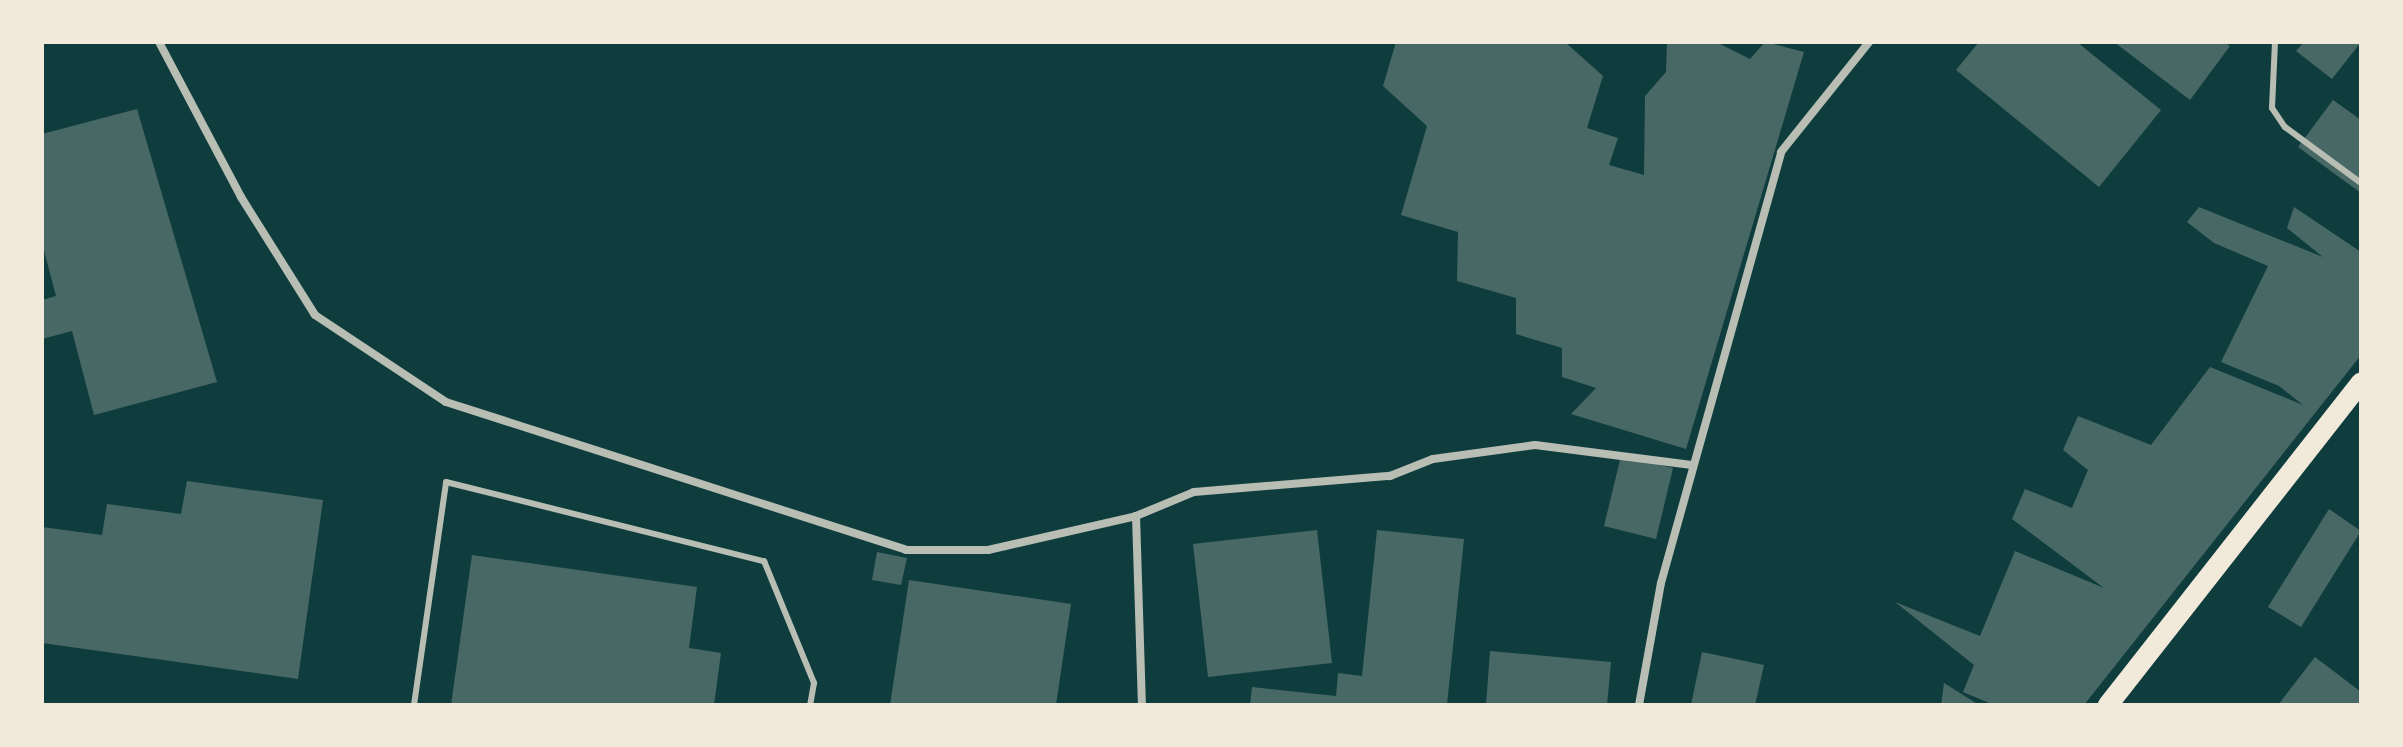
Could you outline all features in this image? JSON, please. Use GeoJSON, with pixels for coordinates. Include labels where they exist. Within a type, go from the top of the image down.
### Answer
{"type":"FeatureCollection","features":[{"type":"Feature","properties":{"kind":"main road"},"geometry":{"type":"LineString","coordinates":[[2108,705],[2361,382]]}},
{"type":"Feature","properties":{"kind":"street"},"geometry":{"type":"LineString","coordinates":[[159,42],[241,197],[315,315],[446,402],[906,550],[988,550],[1136,516],[1194,492],[1390,476],[1433,459],[1535,445],[1692,465]]}},
{"type":"Feature","properties":{"kind":"street"},"geometry":{"type":"LineString","coordinates":[[1639,705],[1692,465],[1781,152],[1869,42]]}},
{"type":"Feature","properties":{"kind":"street"},"geometry":{"type":"LineString","coordinates":[[1136,516],[1142,705]]}},
{"type":"Feature","properties":{"kind":"lane"},"geometry":{"type":"LineString","coordinates":[[2275,42],[2272,108],[2285,127],[2361,183]]}},
{"type":"Feature","properties":{"kind":"lane"},"geometry":{"type":"LineString","coordinates":[[414,705],[446,482],[764,561],[814,683],[810,705]]}},
{"type":"Feature","properties":{"kind":"building"},"geometry":{"type":"Polygon","coordinates":[[[1396,42],[1565,42],[1603,76],[1587,128],[1618,138],[1609,165],[1644,175],[1645,96],[1666,72],[1667,42],[1716,42],[1750,59],[1765,42],[1804,52],[1686,449],[1571,414],[1596,388],[1562,377],[1562,348],[1516,334],[1516,298],[1457,281],[1458,232],[1401,215],[1427,126],[1383,86],[1396,42]]]}},
{"type":"Feature","properties":{"kind":"building"},"geometry":{"type":"Polygon","coordinates":[[[1979,42],[2077,42],[2161,110],[2099,187],[1956,70],[1979,42]]]}},
{"type":"Feature","properties":{"kind":"building"},"geometry":{"type":"Polygon","coordinates":[[[2114,42],[2224,42],[2230,46],[2190,100],[2114,42]]]}},
{"type":"Feature","properties":{"kind":"building"},"geometry":{"type":"Polygon","coordinates":[[[2304,42],[2361,42],[2332,79],[2296,51],[2304,42]]]}},
{"type":"Feature","properties":{"kind":"building"},"geometry":{"type":"Polygon","coordinates":[[[2333,100],[2361,120],[2361,193],[2298,147],[2333,100]]]}},
{"type":"Feature","properties":{"kind":"building"},"geometry":{"type":"Polygon","coordinates":[[[137,109],[217,382],[94,415],[72,331],[42,339],[42,300],[56,296],[42,243],[42,134],[137,109]]]}},
{"type":"Feature","properties":{"kind":"building"},"geometry":{"type":"Polygon","coordinates":[[[2199,207],[2323,257],[2287,228],[2294,207],[2361,252],[2361,355],[2084,705],[1994,705],[1963,692],[1974,665],[1895,602],[1980,636],[2015,551],[2104,588],[2012,519],[2025,489],[2072,508],[2088,470],[2063,450],[2078,416],[2151,445],[2210,367],[2303,405],[2279,386],[2221,362],[2268,266],[2214,243],[2187,222],[2199,207]]]}},
{"type":"Feature","properties":{"kind":"building"},"geometry":{"type":"Polygon","coordinates":[[[1621,456],[1673,468],[1656,539],[1604,526],[1621,456]]]}},
{"type":"Feature","properties":{"kind":"building"},"geometry":{"type":"Polygon","coordinates":[[[187,481],[323,500],[298,679],[42,643],[42,527],[102,535],[107,504],[181,514],[187,481]]]}},
{"type":"Feature","properties":{"kind":"building"},"geometry":{"type":"Polygon","coordinates":[[[2329,509],[2361,531],[2301,627],[2268,607],[2329,509]]]}},
{"type":"Feature","properties":{"kind":"building"},"geometry":{"type":"Polygon","coordinates":[[[1317,530],[1332,663],[1208,677],[1193,544],[1317,530]]]}},
{"type":"Feature","properties":{"kind":"building"},"geometry":{"type":"Polygon","coordinates":[[[1377,530],[1464,539],[1447,705],[1250,705],[1252,687],[1336,696],[1338,673],[1362,676],[1377,530]]]}},
{"type":"Feature","properties":{"kind":"building"},"geometry":{"type":"Polygon","coordinates":[[[877,552],[907,558],[901,585],[872,580],[877,552]]]}},
{"type":"Feature","properties":{"kind":"building"},"geometry":{"type":"Polygon","coordinates":[[[472,555],[697,587],[689,648],[721,653],[714,705],[451,705],[472,555]]]}},
{"type":"Feature","properties":{"kind":"building"},"geometry":{"type":"Polygon","coordinates":[[[909,580],[1071,604],[1056,705],[890,705],[909,580]]]}},
{"type":"Feature","properties":{"kind":"building"},"geometry":{"type":"Polygon","coordinates":[[[1490,651],[1611,662],[1607,705],[1486,705],[1490,651]]]}},
{"type":"Feature","properties":{"kind":"building"},"geometry":{"type":"Polygon","coordinates":[[[1702,652],[1764,665],[1755,705],[1691,705],[1702,652]]]}},
{"type":"Feature","properties":{"kind":"building"},"geometry":{"type":"Polygon","coordinates":[[[2315,657],[2361,692],[2361,705],[2278,705],[2315,657]]]}},
{"type":"Feature","properties":{"kind":"building"},"geometry":{"type":"Polygon","coordinates":[[[1944,683],[1979,705],[1941,705],[1944,683]]]}}]}
